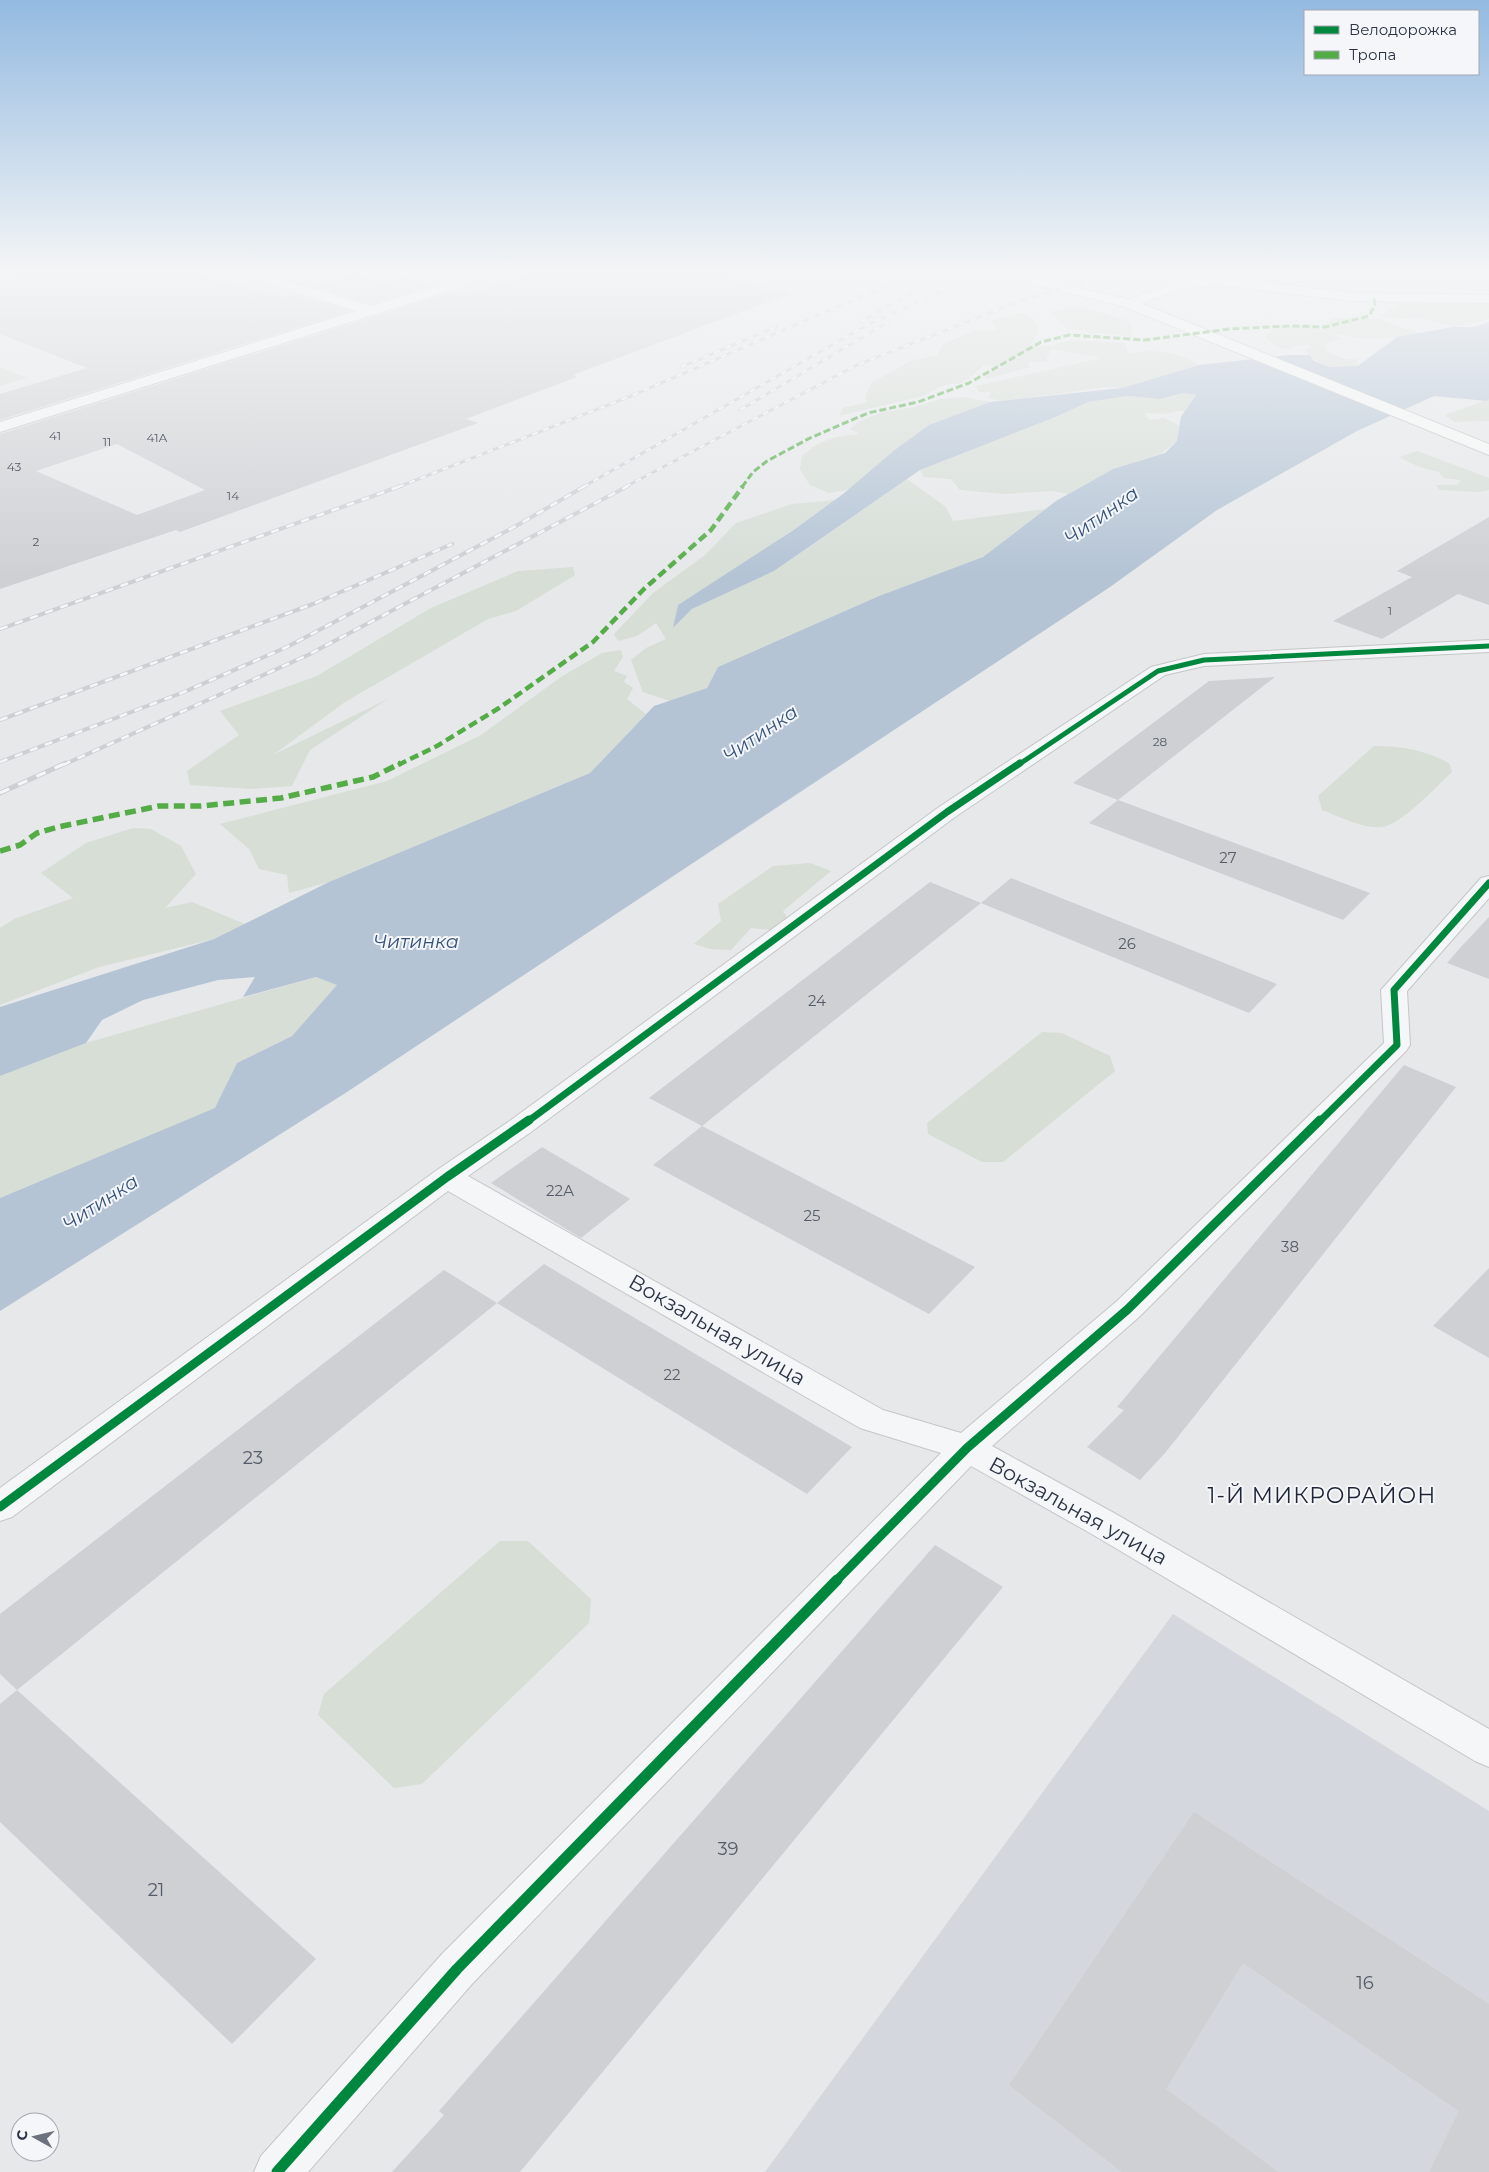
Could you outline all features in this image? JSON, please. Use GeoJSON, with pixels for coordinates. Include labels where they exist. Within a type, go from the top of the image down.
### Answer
{"type":"FeatureCollection","features":[{"type":"Feature","properties":{"kind":"main road"},"geometry":{"type":"LineString","coordinates":[[1303,373],[1489,450]]}},
{"type":"Feature","properties":{"kind":"street"},"geometry":{"type":"LineString","coordinates":[[0,427],[169,373]]}},
{"type":"Feature","properties":{"kind":"street"},"geometry":{"type":"LineString","coordinates":[[0,1507],[447,1177],[521,1126],[947,812],[1158,671],[1204,660],[1489,646]]}},
{"type":"Feature","properties":{"kind":"street"},"geometry":{"type":"LineString","coordinates":[[277,2172],[457,1969],[967,1448],[1128,1309],[1397,1045],[1394,990],[1489,883]]}},
{"type":"Feature","properties":{"kind":"street","name":"Вокзальная улица"},"geometry":{"type":"LineString","coordinates":[[447,1177],[872,1419],[967,1448],[1102,1523],[1489,1749]]}},
{"type":"Feature","properties":{"kind":"shaded area"},"geometry":{"type":"Polygon","coordinates":[[[0,373],[16,373],[27,378],[0,386],[0,373]]]}},
{"type":"Feature","properties":{"kind":"shaded area"},"geometry":{"type":"Polygon","coordinates":[[[889,373],[975,373],[961,383],[944,385],[923,396],[839,416],[843,408],[867,402],[865,398],[871,383],[889,373]]]}},
{"type":"Feature","properties":{"kind":"shaded area"},"geometry":{"type":"Polygon","coordinates":[[[990,373],[1007,373],[986,379],[984,376],[990,373]]]}},
{"type":"Feature","properties":{"kind":"shaded area"},"geometry":{"type":"Polygon","coordinates":[[[1033,373],[1171,373],[1122,388],[1106,387],[1000,401],[988,398],[991,392],[979,392],[976,386],[1033,373]]]}},
{"type":"Feature","properties":{"kind":"shaded area"},"geometry":{"type":"Polygon","coordinates":[[[1183,393],[1196,395],[1185,411],[1165,414],[1145,413],[1149,420],[1164,418],[1180,426],[1177,441],[1160,454],[1113,469],[1068,494],[1052,491],[1004,494],[960,490],[951,479],[924,477],[920,470],[1058,416],[1088,402],[1128,396],[1160,399],[1183,393]]]}},
{"type":"Feature","properties":{"kind":"shaded area"},"geometry":{"type":"Polygon","coordinates":[[[964,397],[990,402],[929,425],[896,449],[850,489],[829,493],[810,485],[800,469],[802,456],[822,442],[836,437],[860,434],[850,429],[860,421],[884,412],[914,407],[940,399],[964,397]]]}},
{"type":"Feature","properties":{"kind":"shaded area"},"geometry":{"type":"Polygon","coordinates":[[[1489,399],[1489,421],[1454,422],[1445,415],[1489,399]]]}},
{"type":"Feature","properties":{"kind":"shaded area"},"geometry":{"type":"Polygon","coordinates":[[[1417,451],[1489,478],[1489,490],[1479,492],[1439,490],[1436,485],[1457,485],[1461,480],[1444,478],[1439,472],[1419,467],[1399,457],[1417,451]]]}},
{"type":"Feature","properties":{"kind":"shaded area"},"geometry":{"type":"Polygon","coordinates":[[[907,479],[946,507],[953,521],[1045,509],[983,557],[879,596],[718,667],[707,688],[670,701],[643,692],[631,660],[646,648],[666,639],[656,623],[637,636],[618,641],[614,634],[653,593],[705,555],[736,523],[792,504],[835,500],[747,562],[678,605],[674,627],[692,609],[774,571],[907,479]]]}},
{"type":"Feature","properties":{"kind":"shaded area"},"geometry":{"type":"Polygon","coordinates":[[[573,567],[575,575],[516,611],[488,619],[345,702],[273,755],[388,699],[310,750],[292,786],[252,789],[190,785],[187,771],[239,735],[220,711],[317,676],[431,608],[518,571],[573,567]]]}},
{"type":"Feature","properties":{"kind":"shaded area"},"geometry":{"type":"Polygon","coordinates":[[[621,650],[623,657],[614,671],[627,676],[624,682],[633,688],[627,699],[646,714],[590,773],[329,882],[289,893],[287,875],[259,869],[249,849],[220,824],[387,781],[481,735],[561,677],[602,653],[621,650]]]}},
{"type":"Feature","properties":{"kind":"shaded area"},"geometry":{"type":"Polygon","coordinates":[[[1374,746],[1403,748],[1432,755],[1450,764],[1452,772],[1409,812],[1390,825],[1382,827],[1367,826],[1322,810],[1318,796],[1374,746]]]}},
{"type":"Feature","properties":{"kind":"shaded area"},"geometry":{"type":"Polygon","coordinates":[[[133,828],[151,829],[181,846],[196,874],[165,908],[192,902],[245,924],[214,939],[99,967],[0,1005],[0,928],[14,919],[73,898],[41,873],[86,843],[133,828]]]}},
{"type":"Feature","properties":{"kind":"shaded area"},"geometry":{"type":"Polygon","coordinates":[[[810,863],[831,871],[783,911],[788,919],[771,930],[751,928],[731,950],[710,949],[694,944],[721,921],[718,904],[773,866],[810,863]]]}},
{"type":"Feature","properties":{"kind":"shaded area"},"geometry":{"type":"Polygon","coordinates":[[[316,977],[338,985],[292,1036],[237,1063],[216,1108],[0,1198],[0,1076],[86,1043],[316,977]]]}},
{"type":"Feature","properties":{"kind":"shaded area"},"geometry":{"type":"Polygon","coordinates":[[[1042,1032],[1062,1033],[1110,1056],[1115,1071],[1003,1162],[982,1162],[928,1134],[927,1123],[1042,1032]]]}},
{"type":"Feature","properties":{"kind":"shaded area"},"geometry":{"type":"Polygon","coordinates":[[[500,1541],[528,1541],[591,1599],[589,1623],[422,1784],[394,1788],[318,1715],[324,1694],[500,1541]]]}},
{"type":"Feature","properties":{"kind":"shaded area"},"geometry":{"type":"Polygon","coordinates":[[[1173,1614],[1489,1811],[1489,2172],[765,2172],[1173,1614]]]}},
{"type":"Feature","properties":{"kind":"water","name":"Читинка"},"geometry":{"type":"Polygon","coordinates":[[[1171,373],[1489,373],[1489,399],[1487,401],[1434,396],[1357,431],[1217,510],[1110,587],[347,1092],[0,1311],[0,1198],[215,1108],[237,1063],[292,1036],[337,985],[316,977],[243,997],[255,977],[218,980],[143,1000],[102,1020],[86,1043],[0,1076],[0,1007],[214,939],[329,882],[590,773],[654,706],[707,688],[718,667],[879,596],[983,557],[1056,501],[1113,469],[1165,453],[1177,441],[1181,417],[1196,395],[1183,393],[1160,399],[1128,396],[1088,402],[1058,416],[920,470],[774,571],[692,609],[673,628],[678,605],[792,531],[843,494],[896,449],[929,425],[990,402],[1122,388],[1171,373]]]}},
{"type":"Feature","properties":{"kind":"building"},"geometry":{"type":"Polygon","coordinates":[[[69,373],[150,373],[0,420],[0,394],[69,373]]]}},
{"type":"Feature","properties":{"kind":"building"},"geometry":{"type":"Polygon","coordinates":[[[193,373],[577,373],[573,375],[577,377],[466,419],[478,423],[180,532],[176,530],[0,589],[0,434],[193,373]],[[117,444],[36,471],[137,515],[205,490],[117,444]]]}},
{"type":"Feature","properties":{"kind":"building"},"geometry":{"type":"Polygon","coordinates":[[[1489,517],[1489,605],[1458,594],[1382,639],[1333,621],[1412,577],[1397,571],[1489,517]]]}},
{"type":"Feature","properties":{"kind":"building"},"geometry":{"type":"Polygon","coordinates":[[[1275,677],[1118,800],[1073,783],[1209,681],[1275,677]]]}},
{"type":"Feature","properties":{"kind":"building"},"geometry":{"type":"Polygon","coordinates":[[[1118,800],[1370,893],[1343,920],[1089,823],[1118,800]]]}},
{"type":"Feature","properties":{"kind":"building"},"geometry":{"type":"Polygon","coordinates":[[[1011,878],[1277,984],[1249,1013],[981,903],[1011,878]]]}},
{"type":"Feature","properties":{"kind":"building"},"geometry":{"type":"Polygon","coordinates":[[[930,882],[981,903],[702,1126],[649,1098],[930,882]]]}},
{"type":"Feature","properties":{"kind":"building"},"geometry":{"type":"Polygon","coordinates":[[[1489,917],[1489,979],[1447,963],[1460,948],[1489,917]]]}},
{"type":"Feature","properties":{"kind":"building"},"geometry":{"type":"Polygon","coordinates":[[[1404,1065],[1456,1087],[1165,1453],[1140,1480],[1087,1447],[1124,1410],[1117,1407],[1404,1065]]]}},
{"type":"Feature","properties":{"kind":"building"},"geometry":{"type":"Polygon","coordinates":[[[702,1126],[975,1267],[929,1314],[653,1165],[702,1126]]]}},
{"type":"Feature","properties":{"kind":"building"},"geometry":{"type":"Polygon","coordinates":[[[542,1147],[630,1199],[581,1238],[491,1183],[542,1147]]]}},
{"type":"Feature","properties":{"kind":"building"},"geometry":{"type":"Polygon","coordinates":[[[544,1264],[852,1447],[807,1494],[497,1303],[544,1264]]]}},
{"type":"Feature","properties":{"kind":"building"},"geometry":{"type":"Polygon","coordinates":[[[1489,1268],[1489,1358],[1433,1326],[1489,1268]]]}},
{"type":"Feature","properties":{"kind":"building"},"geometry":{"type":"Polygon","coordinates":[[[444,1270],[497,1303],[17,1690],[0,1674],[0,1614],[444,1270]]]}},
{"type":"Feature","properties":{"kind":"building"},"geometry":{"type":"Polygon","coordinates":[[[935,1545],[1003,1587],[520,2172],[392,2172],[444,2115],[439,2111],[935,1545]]]}},
{"type":"Feature","properties":{"kind":"building"},"geometry":{"type":"Polygon","coordinates":[[[17,1690],[316,1959],[232,2044],[0,1822],[0,1704],[17,1690]]]}},
{"type":"Feature","properties":{"kind":"building"},"geometry":{"type":"Polygon","coordinates":[[[1194,1812],[1489,2004],[1489,2172],[1429,2172],[1459,2111],[1243,1963],[1166,2089],[1278,2172],[1122,2172],[1009,2085],[1194,1812]]]}},
{"type":"Feature","properties":{"kind":"railway"},"geometry":{"type":"LineString","coordinates":[[398,487],[631,396],[683,373]]}},
{"type":"Feature","properties":{"kind":"railway"},"geometry":{"type":"LineString","coordinates":[[583,487],[782,373]]}},
{"type":"Feature","properties":{"kind":"railway"},"geometry":{"type":"LineString","coordinates":[[740,410],[802,373]]}},
{"type":"Feature","properties":{"kind":"railway"},"geometry":{"type":"LineString","coordinates":[[625,487],[841,373]]}},
{"type":"Feature","properties":{"kind":"railway"},"geometry":{"type":"LineString","coordinates":[[0,629],[401,486]]}},
{"type":"Feature","properties":{"kind":"railway"},"geometry":{"type":"LineString","coordinates":[[0,762],[184,692],[287,647],[516,526],[585,486]]}},
{"type":"Feature","properties":{"kind":"railway"},"geometry":{"type":"LineString","coordinates":[[63,765],[308,655],[628,486]]}},
{"type":"Feature","properties":{"kind":"railway"},"geometry":{"type":"LineString","coordinates":[[0,720],[313,604],[452,544]]}},
{"type":"Feature","properties":{"kind":"railway"},"geometry":{"type":"LineString","coordinates":[[0,793],[66,763]]}},
{"type":"Feature","properties":{"kind":"marked path"},"geometry":{"type":"LineString","coordinates":[[0,851],[20,845],[37,833],[58,827],[159,806],[201,806],[281,798],[373,777],[437,746],[499,708],[593,642],[644,589],[711,530],[753,472],[767,461],[810,438],[868,413],[918,402],[969,383],[986,373]]}},
{"type":"Feature","properties":{"kind":"cycle path"},"geometry":{"type":"LineString","coordinates":[[0,1507],[447,1177],[521,1126],[947,812],[1158,671],[1204,660],[1489,646]]}},
{"type":"Feature","properties":{"kind":"cycle path"},"geometry":{"type":"LineString","coordinates":[[277,2172],[457,1969],[967,1448],[1128,1309],[1397,1045],[1394,990],[1489,883]]}},
{"type":"Feature","properties":{"kind":"district","name":"1-Й МИКРОРАЙОН"},"geometry":{"type":"Point","coordinates":[1322,1495]}}]}
